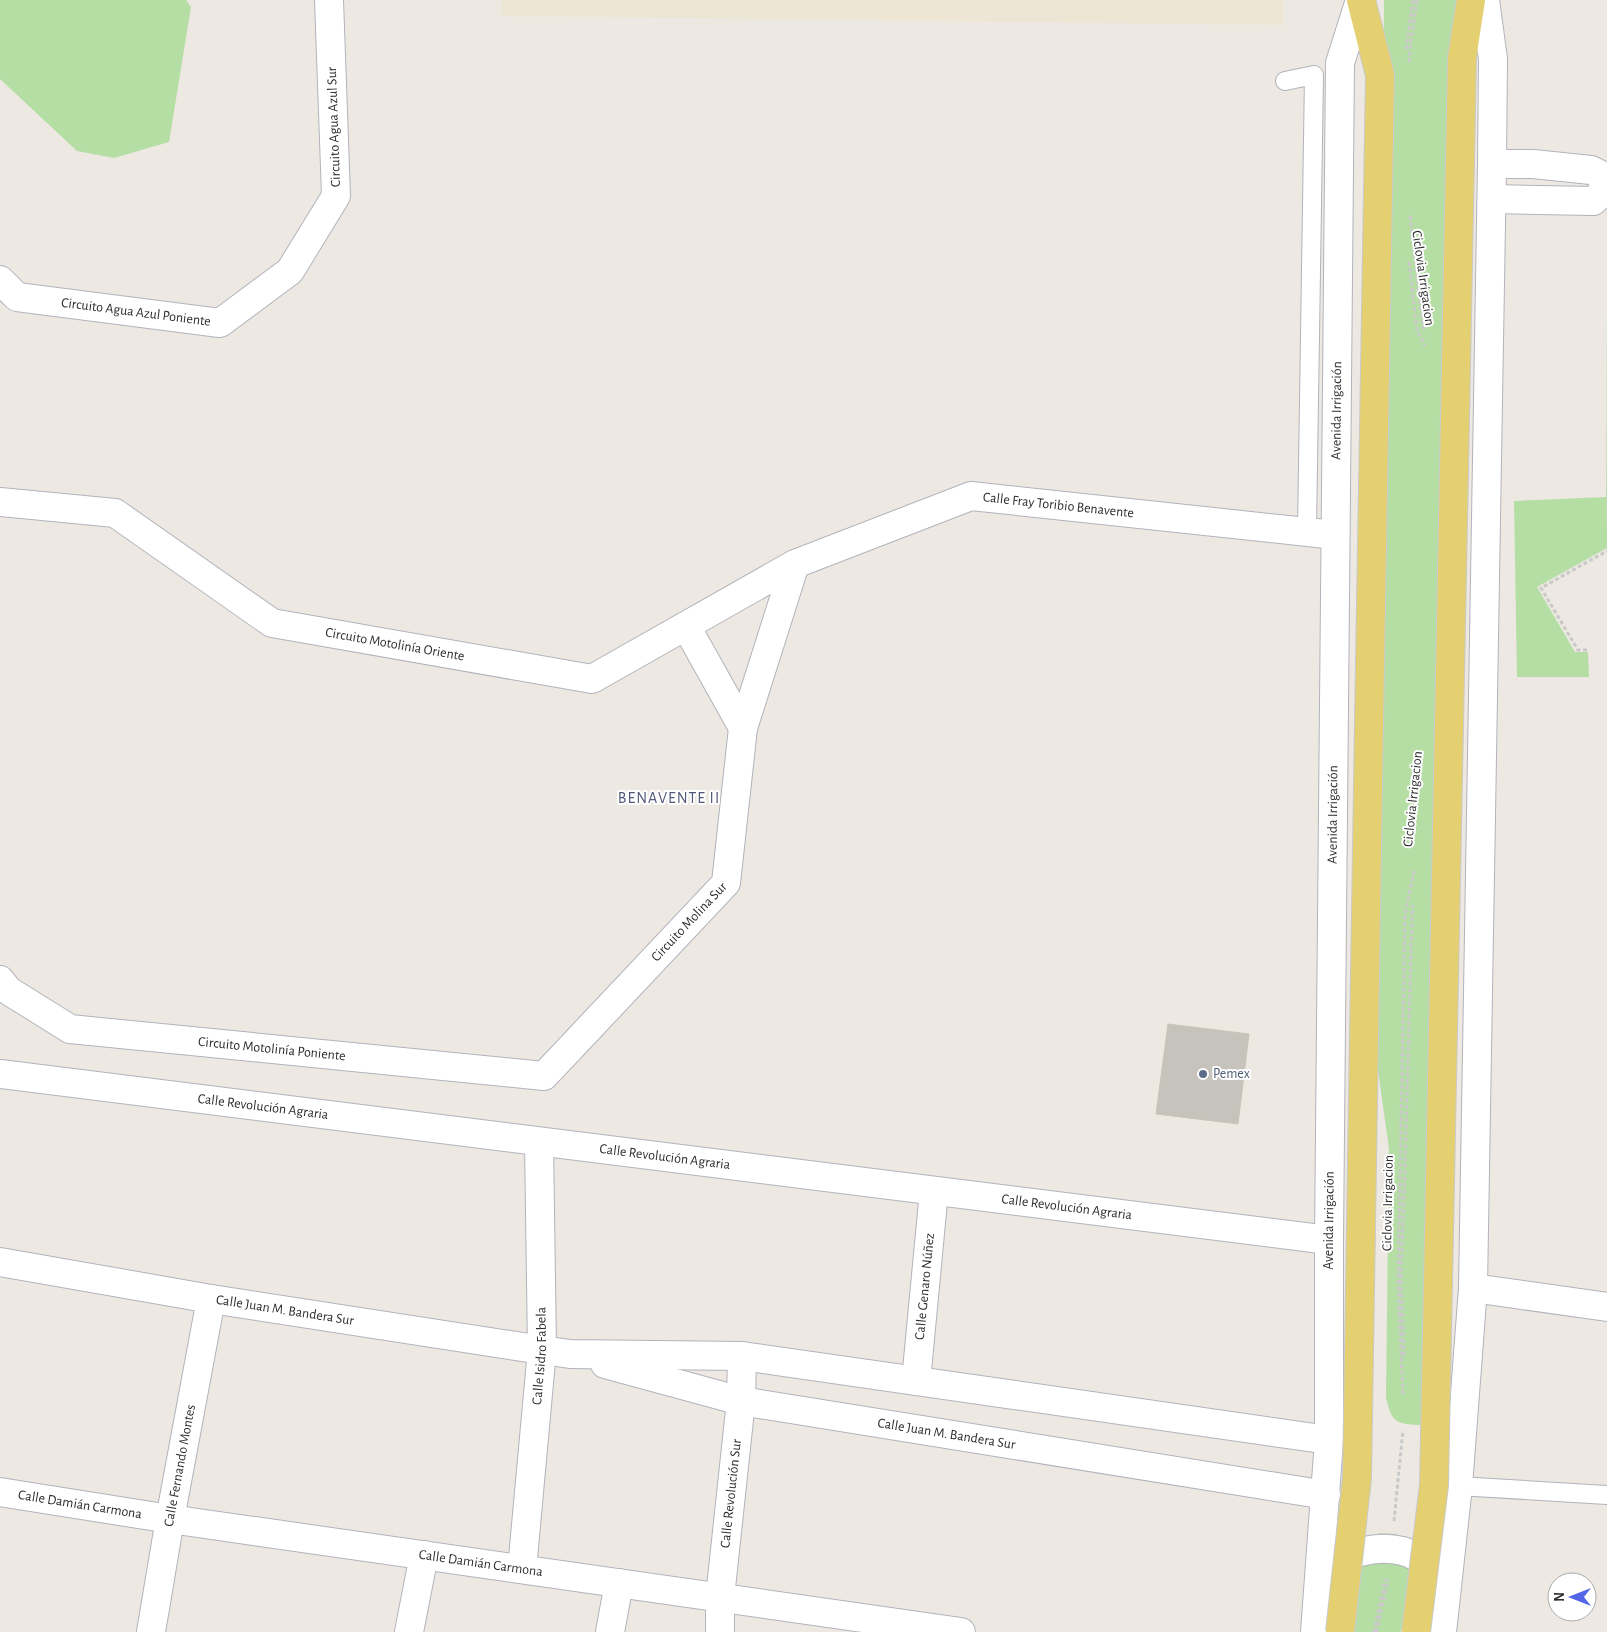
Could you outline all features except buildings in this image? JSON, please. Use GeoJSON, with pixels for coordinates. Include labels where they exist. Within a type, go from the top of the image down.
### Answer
{"type":"FeatureCollection","features":[{"type":"Feature","properties":{"kind":"main road","name":"Avenida Irrigación"},"geometry":{"type":"LineString","coordinates":[[1340,1632],[1357,1478],[1380,75],[1361,0]]}},
{"type":"Feature","properties":{"kind":"main road"},"geometry":{"type":"LineString","coordinates":[[1416,1632],[1434,1485],[1462,58],[1471,0]]}},
{"type":"Feature","properties":{"kind":"street","name":"Circuito Agua Azul Sur"},"geometry":{"type":"LineString","coordinates":[[290,271],[336,196],[329,0]]}},
{"type":"Feature","properties":{"kind":"street","name":"Avenida Irrigación"},"geometry":{"type":"LineString","coordinates":[[1315,1632],[1329,1440],[1329,1240],[1340,63],[1361,0]]}},
{"type":"Feature","properties":{"kind":"street"},"geometry":{"type":"LineString","coordinates":[[1442,1632],[1458,1486],[1473,1288],[1492,199],[1493,59],[1485,0]]}},
{"type":"Feature","properties":{"kind":"street"},"geometry":{"type":"LineString","coordinates":[[1492,164],[1533,164],[1591,170],[1607,178]]}},
{"type":"Feature","properties":{"kind":"street"},"geometry":{"type":"LineString","coordinates":[[1492,199],[1593,201],[1607,188]]}},
{"type":"Feature","properties":{"kind":"street","name":"Circuito Agua Azul Poniente"},"geometry":{"type":"LineString","coordinates":[[0,280],[17,297],[220,323],[290,271]]}},
{"type":"Feature","properties":{"kind":"street","name":"Calle Fray Toribio Benavente"},"geometry":{"type":"LineString","coordinates":[[795,564],[971,496],[1335,535]]}},
{"type":"Feature","properties":{"kind":"street","name":"Circuito Motolinía Oriente"},"geometry":{"type":"LineString","coordinates":[[0,502],[115,513],[272,623],[592,679],[795,564]]}},
{"type":"Feature","properties":{"kind":"street","name":"Circuito Molina Sur"},"geometry":{"type":"LineString","coordinates":[[544,1076],[726,883],[743,728],[795,564]]}},
{"type":"Feature","properties":{"kind":"street"},"geometry":{"type":"LineString","coordinates":[[686,626],[743,728]]}},
{"type":"Feature","properties":{"kind":"street","name":"Circuito Motolinía Poniente"},"geometry":{"type":"LineString","coordinates":[[5,986],[70,1028],[544,1076]]}},
{"type":"Feature","properties":{"kind":"street","name":"Calle Revolución Agraria"},"geometry":{"type":"LineString","coordinates":[[0,1074],[1329,1240]]}},
{"type":"Feature","properties":{"kind":"street","name":"Calle Isidro Fabela"},"geometry":{"type":"LineString","coordinates":[[522,1569],[542,1350],[539,1142]]}},
{"type":"Feature","properties":{"kind":"street","name":"Calle Genaro Núñez"},"geometry":{"type":"LineString","coordinates":[[916,1381],[934,1191]]}},
{"type":"Feature","properties":{"kind":"street","name":"Calle Juan M. Bandera Sur"},"geometry":{"type":"LineString","coordinates":[[0,1262],[211,1299],[570,1354],[741,1401],[1326,1495]]}},
{"type":"Feature","properties":{"kind":"street"},"geometry":{"type":"LineString","coordinates":[[1473,1288],[1607,1306]]}},
{"type":"Feature","properties":{"kind":"street","name":"Calle Fernando Montes"},"geometry":{"type":"LineString","coordinates":[[151,1632],[211,1299]]}},
{"type":"Feature","properties":{"kind":"street","name":"Calle Juan M. Bandera Sur"},"geometry":{"type":"LineString","coordinates":[[570,1354],[742,1356],[1329,1440]]}},
{"type":"Feature","properties":{"kind":"street","name":"Calle Revolución Sur"},"geometry":{"type":"LineString","coordinates":[[720,1632],[720,1597],[741,1401],[742,1356]]}},
{"type":"Feature","properties":{"kind":"street","name":"Calle Damián Carmona"},"geometry":{"type":"LineString","coordinates":[[0,1492],[170,1519],[720,1597],[923,1629],[961,1632]]}},
{"type":"Feature","properties":{"kind":"street"},"geometry":{"type":"LineString","coordinates":[[1320,1574],[1338,1559],[1370,1550],[1398,1550],[1418,1558],[1446,1591]]}},
{"type":"Feature","properties":{"kind":"street"},"geometry":{"type":"LineString","coordinates":[[409,1632],[424,1555]]}},
{"type":"Feature","properties":{"kind":"street"},"geometry":{"type":"LineString","coordinates":[[610,1632],[619,1583]]}},
{"type":"Feature","properties":{"kind":"lane"},"geometry":{"type":"LineString","coordinates":[[1285,81],[1314,75],[1307,531]]}},
{"type":"Feature","properties":{"kind":"lane"},"geometry":{"type":"LineString","coordinates":[[1458,1486],[1607,1495]]}},
{"type":"Feature","properties":{"kind":"path"},"geometry":{"type":"LineString","coordinates":[[1406,64],[1406,44],[1412,0]]}},
{"type":"Feature","properties":{"kind":"path","name":"Ciclovia Irrigacion"},"geometry":{"type":"LineString","coordinates":[[1409,262],[1418,331],[1426,347]]}},
{"type":"Feature","properties":{"kind":"path"},"geometry":{"type":"LineString","coordinates":[[1588,650],[1578,650],[1541,588],[1607,551]]}},
{"type":"Feature","properties":{"kind":"path","name":"Ciclovia Irrigacion"},"geometry":{"type":"LineString","coordinates":[[1404,1404],[1398,1284],[1405,914],[1415,867]]}},
{"type":"Feature","properties":{"kind":"path"},"geometry":{"type":"LineString","coordinates":[[1376,1632],[1392,1550],[1403,1423]]}},
{"type":"Feature","properties":{"kind":"shaded area"},"geometry":{"type":"Polygon","coordinates":[[[502,0],[1283,0],[1283,25],[501,16],[502,0]]]}},
{"type":"Feature","properties":{"kind":"green space"},"geometry":{"type":"Polygon","coordinates":[[[0,0],[186,0],[191,7],[169,142],[114,158],[77,151],[0,79],[0,0]]]}},
{"type":"Feature","properties":{"kind":"green space"},"geometry":{"type":"Polygon","coordinates":[[[1384,0],[1456,0],[1455,278],[1430,1416],[1419,1425],[1399,1422],[1395,1419],[1392,1416],[1386,1397],[1389,1149],[1376,1056],[1384,0]]]}},
{"type":"Feature","properties":{"kind":"green space"},"geometry":{"type":"Polygon","coordinates":[[[1606,300],[1607,548],[1537,587],[1575,652],[1588,652],[1589,677],[1517,677],[1514,501],[1606,497],[1606,300]]]}},
{"type":"Feature","properties":{"kind":"green space"},"geometry":{"type":"Polygon","coordinates":[[[1380,1533],[1396,1534],[1406,1547],[1409,1566],[1401,1632],[1350,1632],[1359,1552],[1367,1540],[1380,1533]]]}},
{"type":"Feature","properties":{"kind":"place","name":"Pemex"},"geometry":{"type":"Point","coordinates":[1203,1074]}},
{"type":"Feature","properties":{"kind":"district","name":"BENAVENTE II"},"geometry":{"type":"Point","coordinates":[669,798]}}]}
